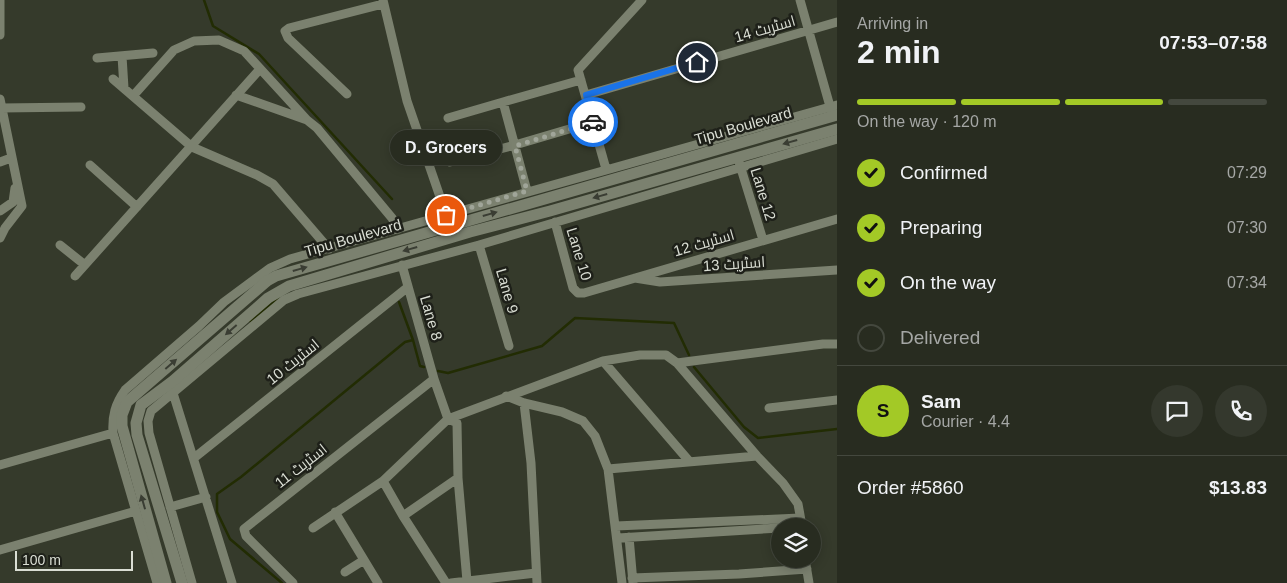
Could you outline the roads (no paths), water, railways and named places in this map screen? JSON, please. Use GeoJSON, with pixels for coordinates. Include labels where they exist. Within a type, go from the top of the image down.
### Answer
{"type":"FeatureCollection","features":[{"type":"Feature","properties":{"kind":"street"},"geometry":{"type":"LineString","coordinates":[[0,0],[0,35]]}},
{"type":"Feature","properties":{"kind":"street"},"geometry":{"type":"LineString","coordinates":[[606,169],[578,70],[642,0]]}},
{"type":"Feature","properties":{"kind":"street"},"geometry":{"type":"LineString","coordinates":[[157,583],[150,543],[136,510],[113,433],[113,412],[118,399],[125,390],[224,302],[270,268],[290,259],[398,229],[448,220],[527,191],[606,169],[834,111],[800,0]]}},
{"type":"Feature","properties":{"kind":"street"},"geometry":{"type":"LineString","coordinates":[[347,94],[288,38],[285,31],[289,28],[383,2],[408,101],[448,220]]}},
{"type":"Feature","properties":{"kind":"street","name":"اسٹریٹ 14"},"geometry":{"type":"LineString","coordinates":[[586,95],[837,22]]}},
{"type":"Feature","properties":{"kind":"street"},"geometry":{"type":"LineString","coordinates":[[133,96],[174,50],[194,41],[219,40],[244,51],[317,128],[386,211],[398,229]]}},
{"type":"Feature","properties":{"kind":"street"},"geometry":{"type":"LineString","coordinates":[[97,58],[153,53]]}},
{"type":"Feature","properties":{"kind":"street"},"geometry":{"type":"LineString","coordinates":[[122,56],[124,88]]}},
{"type":"Feature","properties":{"kind":"street"},"geometry":{"type":"LineString","coordinates":[[75,276],[260,69]]}},
{"type":"Feature","properties":{"kind":"street"},"geometry":{"type":"LineString","coordinates":[[113,78],[192,147],[257,175],[273,184],[329,249]]}},
{"type":"Feature","properties":{"kind":"street"},"geometry":{"type":"LineString","coordinates":[[448,118],[581,80]]}},
{"type":"Feature","properties":{"kind":"street"},"geometry":{"type":"LineString","coordinates":[[236,95],[308,120]]}},
{"type":"Feature","properties":{"kind":"street"},"geometry":{"type":"LineString","coordinates":[[503,102],[527,191]]}},
{"type":"Feature","properties":{"kind":"street"},"geometry":{"type":"LineString","coordinates":[[0,238],[5,228],[22,206],[1,104],[81,107]]}},
{"type":"Feature","properties":{"kind":"street","name":"Tipu Boulevard"},"geometry":{"type":"LineString","coordinates":[[166,583],[150,543],[122,426],[122,415],[126,402],[266,281],[276,276],[448,220],[631,174],[834,111]]}},
{"type":"Feature","properties":{"kind":"street"},"geometry":{"type":"LineString","coordinates":[[450,162],[515,146],[593,122]]}},
{"type":"Feature","properties":{"kind":"street","name":"Tipu Boulevard"},"geometry":{"type":"LineString","coordinates":[[182,583],[137,435],[136,423],[141,405],[173,381],[268,298],[289,286],[324,281],[470,232],[633,187],[739,162],[837,128]]}},
{"type":"Feature","properties":{"kind":"street"},"geometry":{"type":"LineString","coordinates":[[192,583],[149,433],[148,421],[151,412],[284,300],[324,281],[402,265],[479,245],[739,162],[837,139]]}},
{"type":"Feature","properties":{"kind":"street"},"geometry":{"type":"LineString","coordinates":[[0,162],[11,158]]}},
{"type":"Feature","properties":{"kind":"street","name":"Lane 12"},"geometry":{"type":"LineString","coordinates":[[739,162],[763,240]]}},
{"type":"Feature","properties":{"kind":"street"},"geometry":{"type":"LineString","coordinates":[[90,165],[138,207]]}},
{"type":"Feature","properties":{"kind":"street"},"geometry":{"type":"LineString","coordinates":[[631,174],[633,187]]}},
{"type":"Feature","properties":{"kind":"street"},"geometry":{"type":"LineString","coordinates":[[0,211],[13,202],[16,181]]}},
{"type":"Feature","properties":{"kind":"street","name":"اسٹریٹ 12"},"geometry":{"type":"LineString","coordinates":[[578,293],[584,293],[837,220]]}},
{"type":"Feature","properties":{"kind":"street","name":"Lane 10"},"geometry":{"type":"LineString","coordinates":[[555,222],[573,288],[578,293]]}},
{"type":"Feature","properties":{"kind":"street","name":"Lane 9"},"geometry":{"type":"LineString","coordinates":[[479,245],[509,346]]}},
{"type":"Feature","properties":{"kind":"street"},"geometry":{"type":"LineString","coordinates":[[60,246],[85,265]]}},
{"type":"Feature","properties":{"kind":"street"},"geometry":{"type":"LineString","coordinates":[[320,263],[324,281]]}},
{"type":"Feature","properties":{"kind":"street","name":"Lane 8"},"geometry":{"type":"LineString","coordinates":[[402,265],[434,379],[448,419],[457,423],[458,478]]}},
{"type":"Feature","properties":{"kind":"street","name":"اسٹریٹ 13"},"geometry":{"type":"LineString","coordinates":[[634,278],[660,282],[837,270]]}},
{"type":"Feature","properties":{"kind":"street","name":"اسٹریٹ 10"},"geometry":{"type":"LineString","coordinates":[[194,458],[408,287]]}},
{"type":"Feature","properties":{"kind":"street"},"geometry":{"type":"LineString","coordinates":[[677,363],[823,344],[837,344]]}},
{"type":"Feature","properties":{"kind":"street"},"geometry":{"type":"LineString","coordinates":[[313,528],[383,481],[448,419],[603,361],[640,355],[666,355],[677,363],[756,456],[783,483],[798,504],[800,518]]}},
{"type":"Feature","properties":{"kind":"street"},"geometry":{"type":"LineString","coordinates":[[603,361],[689,461]]}},
{"type":"Feature","properties":{"kind":"street","name":"اسٹریٹ 11"},"geometry":{"type":"LineString","coordinates":[[293,583],[246,536],[244,529],[434,379]]}},
{"type":"Feature","properties":{"kind":"street"},"geometry":{"type":"LineString","coordinates":[[173,393],[232,583]]}},
{"type":"Feature","properties":{"kind":"street"},"geometry":{"type":"LineString","coordinates":[[506,396],[524,403],[562,412],[583,421],[596,436],[608,469],[618,538],[622,583]]}},
{"type":"Feature","properties":{"kind":"street"},"geometry":{"type":"LineString","coordinates":[[769,408],[837,400]]}},
{"type":"Feature","properties":{"kind":"street"},"geometry":{"type":"LineString","coordinates":[[524,403],[530,463],[537,583]]}},
{"type":"Feature","properties":{"kind":"street"},"geometry":{"type":"LineString","coordinates":[[0,464],[113,433]]}},
{"type":"Feature","properties":{"kind":"street"},"geometry":{"type":"LineString","coordinates":[[608,469],[756,456]]}},
{"type":"Feature","properties":{"kind":"street"},"geometry":{"type":"LineString","coordinates":[[403,516],[458,478],[467,581]]}},
{"type":"Feature","properties":{"kind":"street"},"geometry":{"type":"LineString","coordinates":[[383,481],[446,583]]}},
{"type":"Feature","properties":{"kind":"street"},"geometry":{"type":"LineString","coordinates":[[170,507],[206,497]]}},
{"type":"Feature","properties":{"kind":"street"},"geometry":{"type":"LineString","coordinates":[[0,550],[136,510]]}},
{"type":"Feature","properties":{"kind":"street"},"geometry":{"type":"LineString","coordinates":[[336,512],[378,583]]}},
{"type":"Feature","properties":{"kind":"street"},"geometry":{"type":"LineString","coordinates":[[616,526],[771,523]]}},
{"type":"Feature","properties":{"kind":"street"},"geometry":{"type":"LineString","coordinates":[[618,538],[771,529]]}},
{"type":"Feature","properties":{"kind":"street"},"geometry":{"type":"LineString","coordinates":[[629,537],[633,580],[807,569],[808,583]]}},
{"type":"Feature","properties":{"kind":"street"},"geometry":{"type":"LineString","coordinates":[[345,572],[364,560]]}},
{"type":"Feature","properties":{"kind":"street"},"geometry":{"type":"LineString","coordinates":[[451,583],[536,573]]}},
{"type":"Feature","properties":{"kind":"waterway"},"geometry":{"type":"LineString","coordinates":[[204,0],[213,26],[259,54],[392,199]]}},
{"type":"Feature","properties":{"kind":"waterway"},"geometry":{"type":"LineString","coordinates":[[250,321],[279,298]]}},
{"type":"Feature","properties":{"kind":"waterway"},"geometry":{"type":"LineString","coordinates":[[399,302],[420,366],[424,367]]}},
{"type":"Feature","properties":{"kind":"waterway"},"geometry":{"type":"LineString","coordinates":[[438,371],[448,373],[542,346],[575,318],[674,323],[689,355]]}},
{"type":"Feature","properties":{"kind":"waterway"},"geometry":{"type":"LineString","coordinates":[[282,583],[230,539],[217,512],[217,494],[241,477],[405,342],[413,340]]}},
{"type":"Feature","properties":{"kind":"waterway"},"geometry":{"type":"LineString","coordinates":[[694,367],[744,427],[758,438],[837,429]]}},
{"type":"Feature","properties":{"kind":"place","name":"D. Grocers"},"geometry":{"type":"Point","coordinates":[446,215]}}]}
